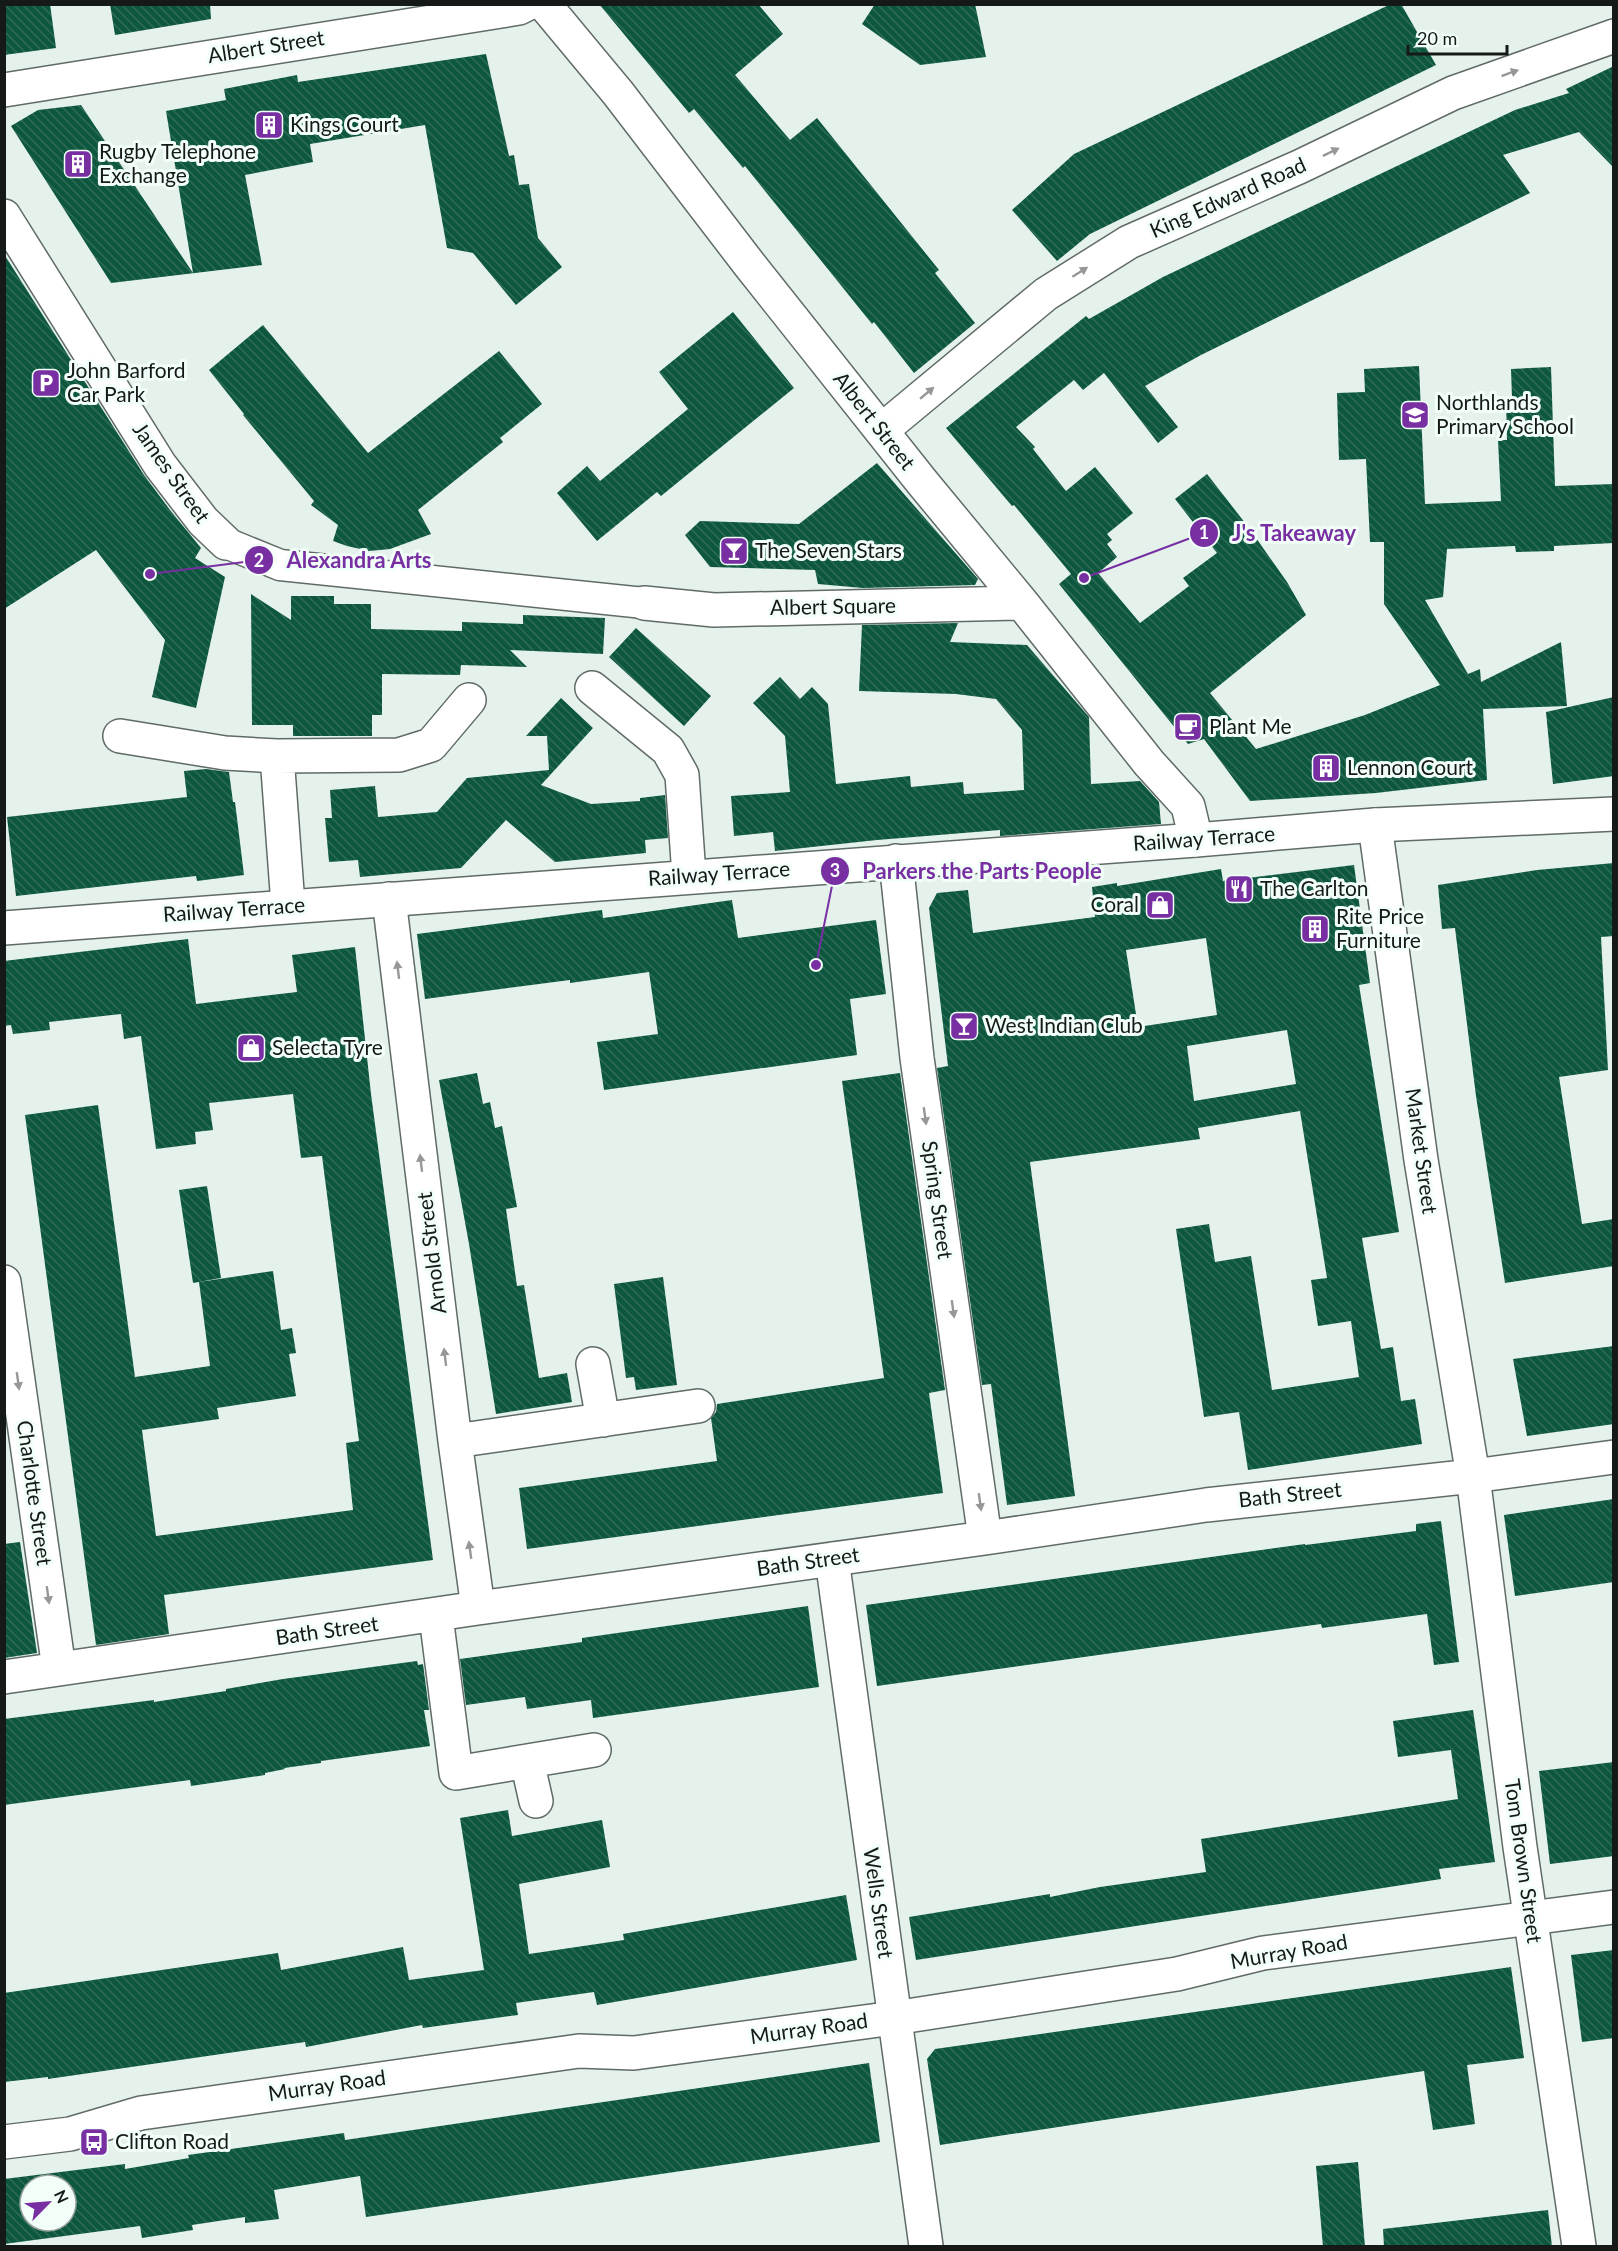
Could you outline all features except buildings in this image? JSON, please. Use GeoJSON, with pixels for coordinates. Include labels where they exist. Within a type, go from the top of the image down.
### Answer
{"type":"FeatureCollection","features":[{"type":"Feature","properties":{"kind":"street","name":"Albert Street"},"geometry":{"type":"LineString","coordinates":[[4,90],[519,8],[527,4]]}},
{"type":"Feature","properties":{"kind":"street","name":"Albert Street"},"geometry":{"type":"LineString","coordinates":[[544,4],[618,93],[749,264],[1149,763],[1188,806],[1196,840]]}},
{"type":"Feature","properties":{"kind":"street","name":"King Edward Road"},"geometry":{"type":"LineString","coordinates":[[882,430],[1046,294],[1129,242],[1299,167],[1453,93],[1614,36]]}},
{"type":"Feature","properties":{"kind":"street","name":"James Street"},"geometry":{"type":"LineString","coordinates":[[8,230],[160,465],[202,521],[226,543]]}},
{"type":"Feature","properties":{"kind":"street"},"geometry":{"type":"LineString","coordinates":[[226,543],[280,565],[644,603]]}},
{"type":"Feature","properties":{"kind":"street","name":"Albert Square"},"geometry":{"type":"LineString","coordinates":[[644,603],[714,610],[1022,603]]}},
{"type":"Feature","properties":{"kind":"street"},"geometry":{"type":"LineString","coordinates":[[592,688],[668,750],[682,774],[689,876]]}},
{"type":"Feature","properties":{"kind":"street"},"geometry":{"type":"LineString","coordinates":[[120,736],[225,753],[277,756],[399,755],[431,745],[469,700]]}},
{"type":"Feature","properties":{"kind":"street"},"geometry":{"type":"LineString","coordinates":[[277,756],[288,905]]}},
{"type":"Feature","properties":{"kind":"street","name":"Railway Terrace"},"geometry":{"type":"LineString","coordinates":[[4,928],[1375,825],[1614,814]]}},
{"type":"Feature","properties":{"kind":"street","name":"Market Street"},"geometry":{"type":"LineString","coordinates":[[1375,825],[1421,1160],[1473,1476]]}},
{"type":"Feature","properties":{"kind":"street","name":"Spring Street"},"geometry":{"type":"LineString","coordinates":[[896,861],[917,1058],[985,1538]]}},
{"type":"Feature","properties":{"kind":"street","name":"Arnold Street"},"geometry":{"type":"LineString","coordinates":[[389,898],[455,1441],[478,1608]]}},
{"type":"Feature","properties":{"kind":"street","name":"Charlotte Street"},"geometry":{"type":"LineString","coordinates":[[4,1282],[59,1669]]}},
{"type":"Feature","properties":{"kind":"street"},"geometry":{"type":"LineString","coordinates":[[593,1364],[603,1420]]}},
{"type":"Feature","properties":{"kind":"street"},"geometry":{"type":"LineString","coordinates":[[455,1441],[698,1406]]}},
{"type":"Feature","properties":{"kind":"street","name":"Bath Street"},"geometry":{"type":"LineString","coordinates":[[4,1677],[436,1616],[478,1608],[985,1538],[1206,1504],[1473,1476],[1614,1457]]}},
{"type":"Feature","properties":{"kind":"street","name":"Tom Brown Street"},"geometry":{"type":"LineString","coordinates":[[1473,1476],[1500,1699],[1579,2247]]}},
{"type":"Feature","properties":{"kind":"street","name":"Wells Street"},"geometry":{"type":"LineString","coordinates":[[832,1559],[926,2247]]}},
{"type":"Feature","properties":{"kind":"street"},"geometry":{"type":"LineString","coordinates":[[436,1616],[456,1773],[594,1750]]}},
{"type":"Feature","properties":{"kind":"street"},"geometry":{"type":"LineString","coordinates":[[527,1761],[536,1801]]}},
{"type":"Feature","properties":{"kind":"street","name":"Murray Road"},"geometry":{"type":"LineString","coordinates":[[4,2142],[70,2134],[141,2113],[579,2051],[634,2053],[894,2018],[1177,1974],[1263,1953],[1614,1907]]}},
{"type":"Feature","properties":{"kind":"place","name":"Kings Court"},"geometry":{"type":"Point","coordinates":[269,125]}},
{"type":"Feature","properties":{"kind":"place","name":"Rugby Telephone Exchange"},"geometry":{"type":"Point","coordinates":[78,164]}},
{"type":"Feature","properties":{"kind":"place","name":"John Barford Car Park"},"geometry":{"type":"Point","coordinates":[46,383]}},
{"type":"Feature","properties":{"kind":"place","name":"Northlands Primary School"},"geometry":{"type":"Point","coordinates":[1415,415]}},
{"type":"Feature","properties":{"kind":"place","name":"The Seven Stars"},"geometry":{"type":"Point","coordinates":[734,551]}},
{"type":"Feature","properties":{"kind":"place","name":"Alexandra Arts"},"geometry":{"type":"Point","coordinates":[150,574]}},
{"type":"Feature","properties":{"kind":"place","name":"J's Takeaway"},"geometry":{"type":"Point","coordinates":[1084,578]}},
{"type":"Feature","properties":{"kind":"place","name":"Plant Me"},"geometry":{"type":"Point","coordinates":[1188,727]}},
{"type":"Feature","properties":{"kind":"place","name":"Lennon Court"},"geometry":{"type":"Point","coordinates":[1326,768]}},
{"type":"Feature","properties":{"kind":"place","name":"The Carlton"},"geometry":{"type":"Point","coordinates":[1239,889]}},
{"type":"Feature","properties":{"kind":"place","name":"Coral"},"geometry":{"type":"Point","coordinates":[1160,905]}},
{"type":"Feature","properties":{"kind":"place","name":"Rite Price Furniture"},"geometry":{"type":"Point","coordinates":[1315,929]}},
{"type":"Feature","properties":{"kind":"place","name":"Parkers the Parts People"},"geometry":{"type":"Point","coordinates":[816,965]}},
{"type":"Feature","properties":{"kind":"place","name":"West Indian Club"},"geometry":{"type":"Point","coordinates":[964,1026]}},
{"type":"Feature","properties":{"kind":"place","name":"Selecta Tyre"},"geometry":{"type":"Point","coordinates":[251,1048]}},
{"type":"Feature","properties":{"kind":"place","name":"Clifton Road"},"geometry":{"type":"Point","coordinates":[94,2142]}}]}
